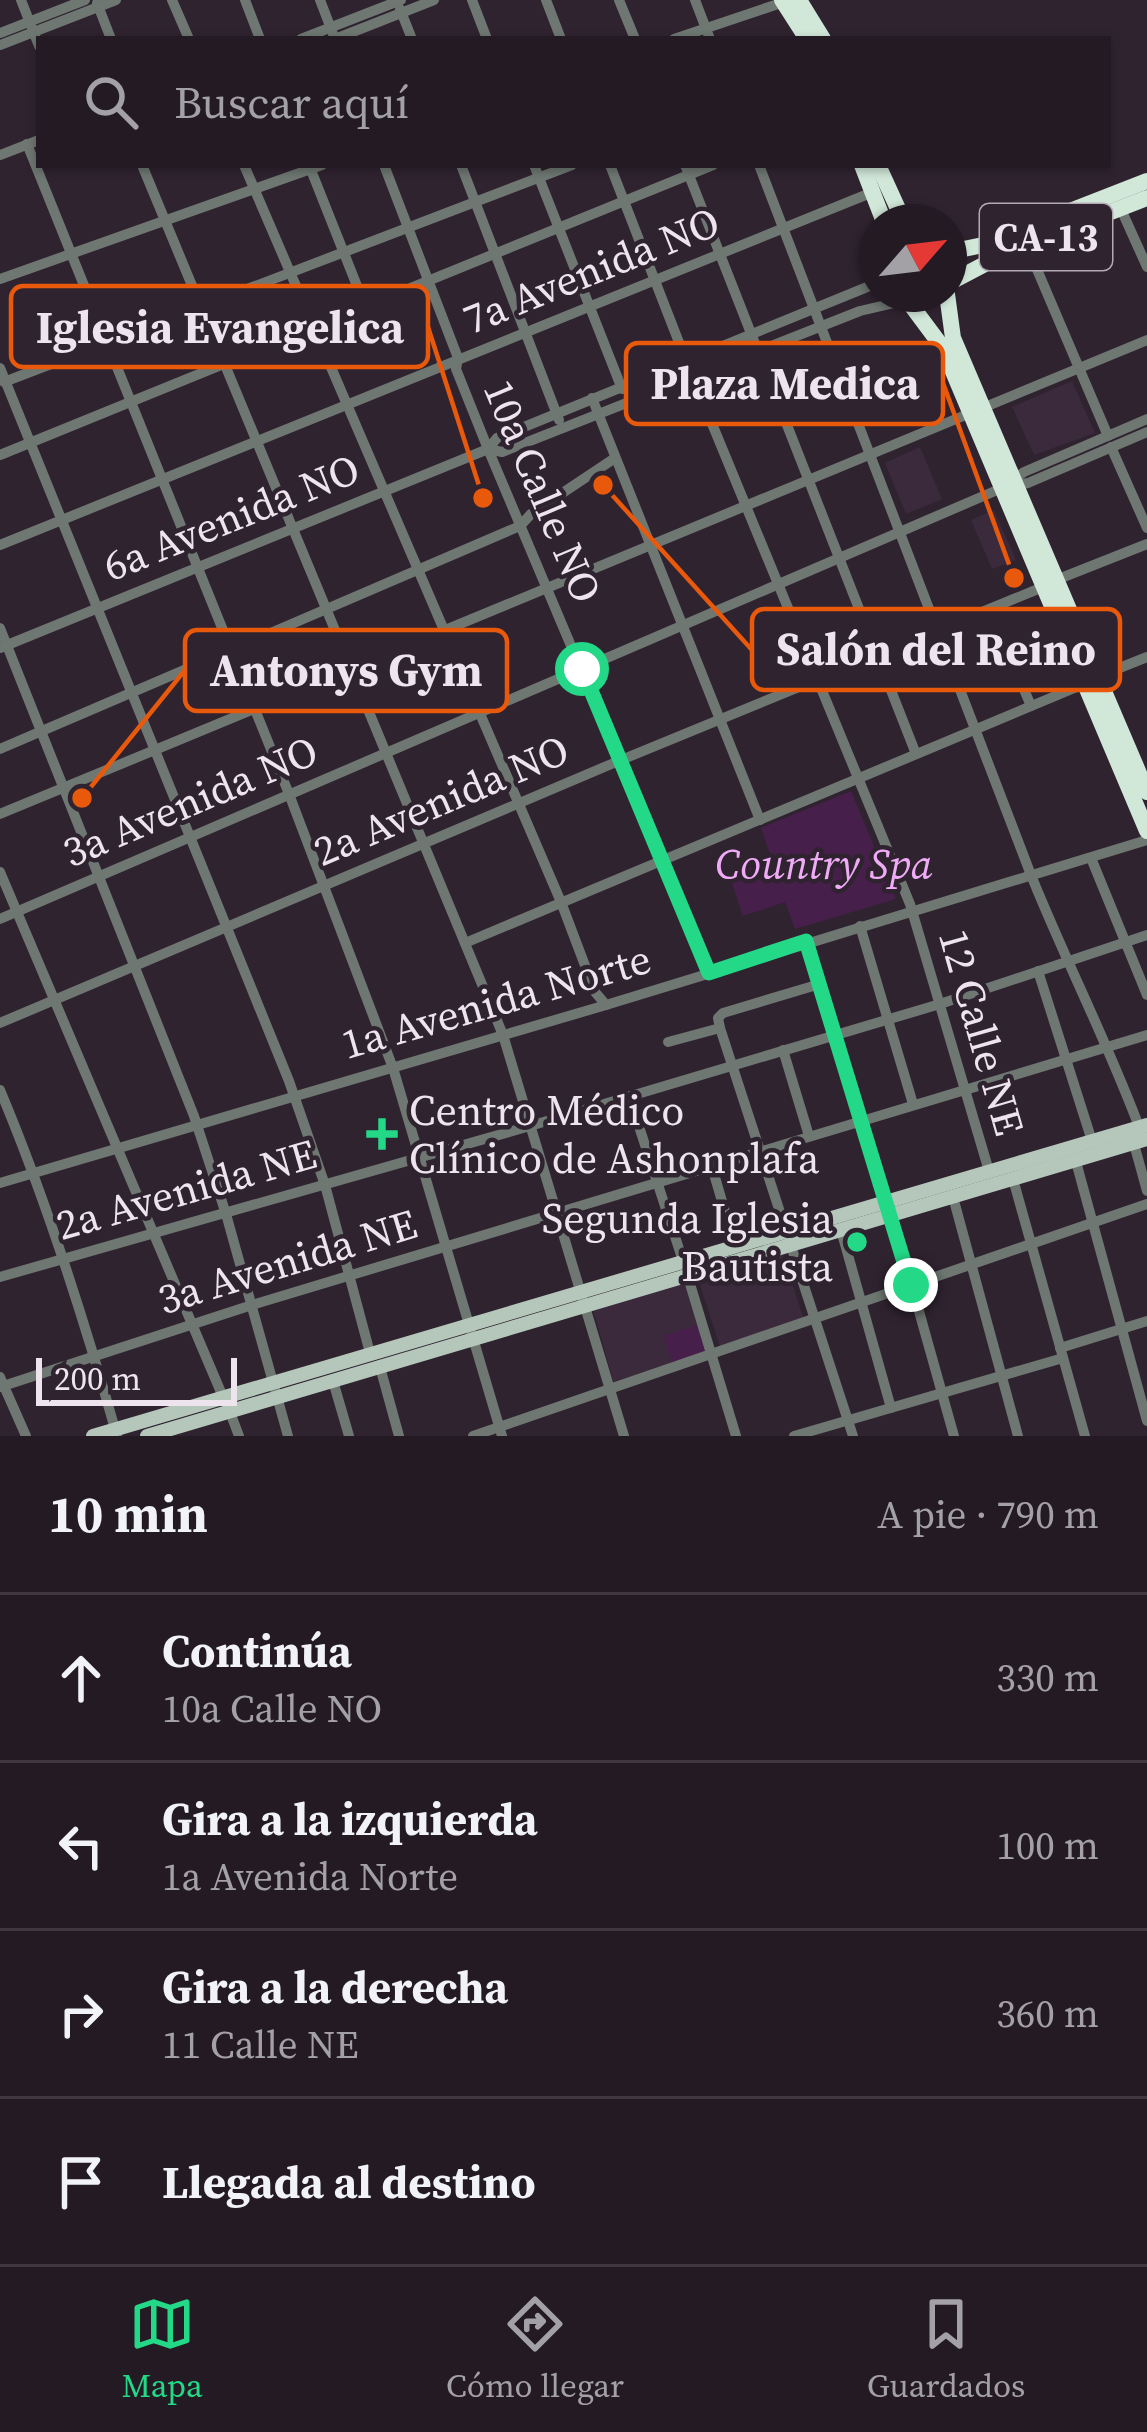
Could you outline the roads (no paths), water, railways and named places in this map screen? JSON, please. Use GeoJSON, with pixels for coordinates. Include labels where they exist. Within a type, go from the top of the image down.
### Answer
{"type":"FeatureCollection","features":[{"type":"Feature","properties":{"kind":"highway"},"geometry":{"type":"LineString","coordinates":[[789,0],[806,36]]}},
{"type":"Feature","properties":{"kind":"highway"},"geometry":{"type":"LineString","coordinates":[[789,0],[820,36]]}},
{"type":"Feature","properties":{"kind":"highway"},"geometry":{"type":"LineString","coordinates":[[863,168],[877,204]]}},
{"type":"Feature","properties":{"kind":"highway"},"geometry":{"type":"LineString","coordinates":[[879,168],[896,204]]}},
{"type":"Feature","properties":{"kind":"highway","name":"CA-13"},"geometry":{"type":"LineString","coordinates":[[967,270],[1023,238],[1147,181]]}},
{"type":"Feature","properties":{"kind":"highway","name":"CA-13"},"geometry":{"type":"LineString","coordinates":[[967,248],[1023,238],[1147,197]]}},
{"type":"Feature","properties":{"kind":"highway","name":"CA-13"},"geometry":{"type":"LineString","coordinates":[[912,312],[943,348],[1010,484],[1147,831]]}},
{"type":"Feature","properties":{"kind":"highway","name":"CA-13"},"geometry":{"type":"LineString","coordinates":[[949,312],[976,409]]}},
{"type":"Feature","properties":{"kind":"highway","name":"CA-13"},"geometry":{"type":"LineString","coordinates":[[1090,681],[1147,792]]}},
{"type":"Feature","properties":{"kind":"main road"},"geometry":{"type":"LineString","coordinates":[[93,1436],[275,1390],[890,1208],[953,1197],[1013,1179],[1074,1154],[1092,1141],[1142,1135]]}},
{"type":"Feature","properties":{"kind":"main road"},"geometry":{"type":"LineString","coordinates":[[790,1237],[841,1230],[989,1171],[1142,1135]]}},
{"type":"Feature","properties":{"kind":"main road"},"geometry":{"type":"LineString","coordinates":[[275,1390],[333,1381],[375,1360]]}},
{"type":"Feature","properties":{"kind":"main road"},"geometry":{"type":"LineString","coordinates":[[147,1436],[226,1404]]}},
{"type":"Feature","properties":{"kind":"street"},"geometry":{"type":"LineString","coordinates":[[21,0],[36,39]]}},
{"type":"Feature","properties":{"kind":"street"},"geometry":{"type":"LineString","coordinates":[[0,45],[85,0]]}},
{"type":"Feature","properties":{"kind":"street"},"geometry":{"type":"LineString","coordinates":[[0,33],[116,0]]}},
{"type":"Feature","properties":{"kind":"street"},"geometry":{"type":"LineString","coordinates":[[172,0],[188,36]]}},
{"type":"Feature","properties":{"kind":"street"},"geometry":{"type":"LineString","coordinates":[[245,0],[259,36]]}},
{"type":"Feature","properties":{"kind":"street"},"geometry":{"type":"LineString","coordinates":[[320,0],[333,33],[399,4],[434,0]]}},
{"type":"Feature","properties":{"kind":"street"},"geometry":{"type":"LineString","coordinates":[[472,0],[486,36]]}},
{"type":"Feature","properties":{"kind":"street"},"geometry":{"type":"LineString","coordinates":[[546,0],[560,36]]}},
{"type":"Feature","properties":{"kind":"street"},"geometry":{"type":"LineString","coordinates":[[620,0],[634,36]]}},
{"type":"Feature","properties":{"kind":"street"},"geometry":{"type":"LineString","coordinates":[[694,0],[708,33],[789,0]]}},
{"type":"Feature","properties":{"kind":"street"},"geometry":{"type":"LineString","coordinates":[[97,3],[110,36]]}},
{"type":"Feature","properties":{"kind":"street"},"geometry":{"type":"LineString","coordinates":[[399,4],[411,36]]}},
{"type":"Feature","properties":{"kind":"street"},"geometry":{"type":"LineString","coordinates":[[0,139],[3,154],[33,142]]}},
{"type":"Feature","properties":{"kind":"street"},"geometry":{"type":"LineString","coordinates":[[42,168],[71,254],[325,885],[393,1068],[501,1432]]}},
{"type":"Feature","properties":{"kind":"street"},"geometry":{"type":"LineString","coordinates":[[143,168],[503,1035],[623,1436]]}},
{"type":"Feature","properties":{"kind":"street"},"geometry":{"type":"LineString","coordinates":[[245,168],[562,902],[595,992],[606,1005]]}},
{"type":"Feature","properties":{"kind":"street"},"geometry":{"type":"LineString","coordinates":[[0,279],[308,168]]}},
{"type":"Feature","properties":{"kind":"street"},"geometry":{"type":"LineString","coordinates":[[315,168],[365,306]]}},
{"type":"Feature","properties":{"kind":"street","name":"10a Calle NO"},"geometry":{"type":"LineString","coordinates":[[385,168],[488,449],[709,973]]}},
{"type":"Feature","properties":{"kind":"street"},"geometry":{"type":"LineString","coordinates":[[462,168],[562,429]]}},
{"type":"Feature","properties":{"kind":"street","name":"12 Calle NE"},"geometry":{"type":"LineString","coordinates":[[611,168],[912,911],[989,1171]]}},
{"type":"Feature","properties":{"kind":"street"},"geometry":{"type":"LineString","coordinates":[[760,168],[1031,875],[1142,1135],[1147,1191]]}},
{"type":"Feature","properties":{"kind":"street"},"geometry":{"type":"LineString","coordinates":[[0,455],[624,201],[687,170],[916,754]]}},
{"type":"Feature","properties":{"kind":"street"},"geometry":{"type":"LineString","coordinates":[[3,383],[409,229],[536,171],[627,403]]}},
{"type":"Feature","properties":{"kind":"street","name":"7a Avenida NO"},"geometry":{"type":"LineString","coordinates":[[0,544],[873,192]]}},
{"type":"Feature","properties":{"kind":"street"},"geometry":{"type":"LineString","coordinates":[[1120,207],[1147,267]]}},
{"type":"Feature","properties":{"kind":"street"},"geometry":{"type":"LineString","coordinates":[[1023,238],[1147,529]]}},
{"type":"Feature","properties":{"kind":"street","name":"6a Avenida NO"},"geometry":{"type":"LineString","coordinates":[[3,647],[488,449],[497,438],[592,398],[859,291]]}},
{"type":"Feature","properties":{"kind":"street","name":"6a Avenida NO"},"geometry":{"type":"LineString","coordinates":[[488,449],[502,452],[859,311]]}},
{"type":"Feature","properties":{"kind":"street"},"geometry":{"type":"LineString","coordinates":[[0,814],[1147,340]]}},
{"type":"Feature","properties":{"kind":"street"},"geometry":{"type":"LineString","coordinates":[[0,368],[294,1094],[400,1436]]}},
{"type":"Feature","properties":{"kind":"street"},"geometry":{"type":"LineString","coordinates":[[592,398],[760,820]]}},
{"type":"Feature","properties":{"kind":"street","name":"3a Avenida NO"},"geometry":{"type":"LineString","coordinates":[[0,919],[1109,441],[1147,418]]}},
{"type":"Feature","properties":{"kind":"street","name":"3a Avenida NO"},"geometry":{"type":"LineString","coordinates":[[1109,441],[1147,432]]}},
{"type":"Feature","properties":{"kind":"street"},"geometry":{"type":"LineString","coordinates":[[0,749],[520,526],[616,458]]}},
{"type":"Feature","properties":{"kind":"street","name":"2a Avenida NO"},"geometry":{"type":"LineString","coordinates":[[0,1023],[1147,544]]}},
{"type":"Feature","properties":{"kind":"street"},"geometry":{"type":"LineString","coordinates":[[990,609],[1031,706]]}},
{"type":"Feature","properties":{"kind":"street"},"geometry":{"type":"LineString","coordinates":[[0,628],[3,647],[64,788],[196,1124],[288,1436]]}},
{"type":"Feature","properties":{"kind":"street"},"geometry":{"type":"LineString","coordinates":[[465,943],[1147,657]]}},
{"type":"Feature","properties":{"kind":"street","name":"1a Avenida Norte"},"geometry":{"type":"LineString","coordinates":[[0,1183],[1147,840]]}},
{"type":"Feature","properties":{"kind":"street"},"geometry":{"type":"LineString","coordinates":[[1091,857],[1147,995]]}},
{"type":"Feature","properties":{"kind":"street"},"geometry":{"type":"LineString","coordinates":[[0,872],[239,1436]]}},
{"type":"Feature","properties":{"kind":"street"},"geometry":{"type":"LineString","coordinates":[[860,926],[913,1104]]}},
{"type":"Feature","properties":{"kind":"street","name":"2a Avenida NE"},"geometry":{"type":"LineString","coordinates":[[0,1277],[940,1004],[1147,934]]}},
{"type":"Feature","properties":{"kind":"street"},"geometry":{"type":"LineString","coordinates":[[806,941],[890,1208],[954,1436]]}},
{"type":"Feature","properties":{"kind":"street"},"geometry":{"type":"LineString","coordinates":[[1038,971],[1092,1141]]}},
{"type":"Feature","properties":{"kind":"street"},"geometry":{"type":"LineString","coordinates":[[820,984],[718,1018],[853,1436]]}},
{"type":"Feature","properties":{"kind":"street"},"geometry":{"type":"LineString","coordinates":[[668,1042],[719,1028]]}},
{"type":"Feature","properties":{"kind":"street","name":"3a Avenida NE"},"geometry":{"type":"LineString","coordinates":[[1,1383],[1147,1036]]}},
{"type":"Feature","properties":{"kind":"street"},"geometry":{"type":"LineString","coordinates":[[783,1050],[809,1136]]}},
{"type":"Feature","properties":{"kind":"street"},"geometry":{"type":"LineString","coordinates":[[0,1090],[34,1173],[117,1432]]}},
{"type":"Feature","properties":{"kind":"street"},"geometry":{"type":"LineString","coordinates":[[629,1096],[736,1436]]}},
{"type":"Feature","properties":{"kind":"street"},"geometry":{"type":"LineString","coordinates":[[1074,1154],[1147,1421]]}},
{"type":"Feature","properties":{"kind":"street"},"geometry":{"type":"LineString","coordinates":[[712,1167],[726,1215]]}},
{"type":"Feature","properties":{"kind":"street"},"geometry":{"type":"LineString","coordinates":[[1013,1179],[1084,1436]]}},
{"type":"Feature","properties":{"kind":"street"},"geometry":{"type":"LineString","coordinates":[[953,1197],[1018,1436]]}},
{"type":"Feature","properties":{"kind":"street"},"geometry":{"type":"LineString","coordinates":[[473,1436],[501,1432],[609,1389],[1147,1204]]}},
{"type":"Feature","properties":{"kind":"street"},"geometry":{"type":"LineString","coordinates":[[841,1230],[891,1408]]}},
{"type":"Feature","properties":{"kind":"street"},"geometry":{"type":"LineString","coordinates":[[794,1436],[1001,1376],[1147,1322]]}},
{"type":"Feature","properties":{"kind":"street"},"geometry":{"type":"LineString","coordinates":[[333,1381],[349,1436]]}},
{"type":"Feature","properties":{"kind":"street"},"geometry":{"type":"LineString","coordinates":[[1,1383],[26,1436]]}},
{"type":"Feature","properties":{"kind":"place","name":"Salón del Reino"},"geometry":{"type":"Point","coordinates":[603,485]}},
{"type":"Feature","properties":{"kind":"place","name":"Iglesia Evangelica"},"geometry":{"type":"Point","coordinates":[483,498]}},
{"type":"Feature","properties":{"kind":"place","name":"Plaza Medica"},"geometry":{"type":"Point","coordinates":[1014,578]}},
{"type":"Feature","properties":{"kind":"place","name":"Antonys Gym"},"geometry":{"type":"Point","coordinates":[82,798]}},
{"type":"Feature","properties":{"kind":"place","name":"Centro Médico Clínico de Ashonplafa"},"geometry":{"type":"Point","coordinates":[382,1134]}},
{"type":"Feature","properties":{"kind":"place","name":"Segunda Iglesia Bautista"},"geometry":{"type":"Point","coordinates":[857,1242]}},
{"type":"Feature","properties":{"kind":"park label","name":"Country Spa"},"geometry":{"type":"Point","coordinates":[824,864]}}]}
